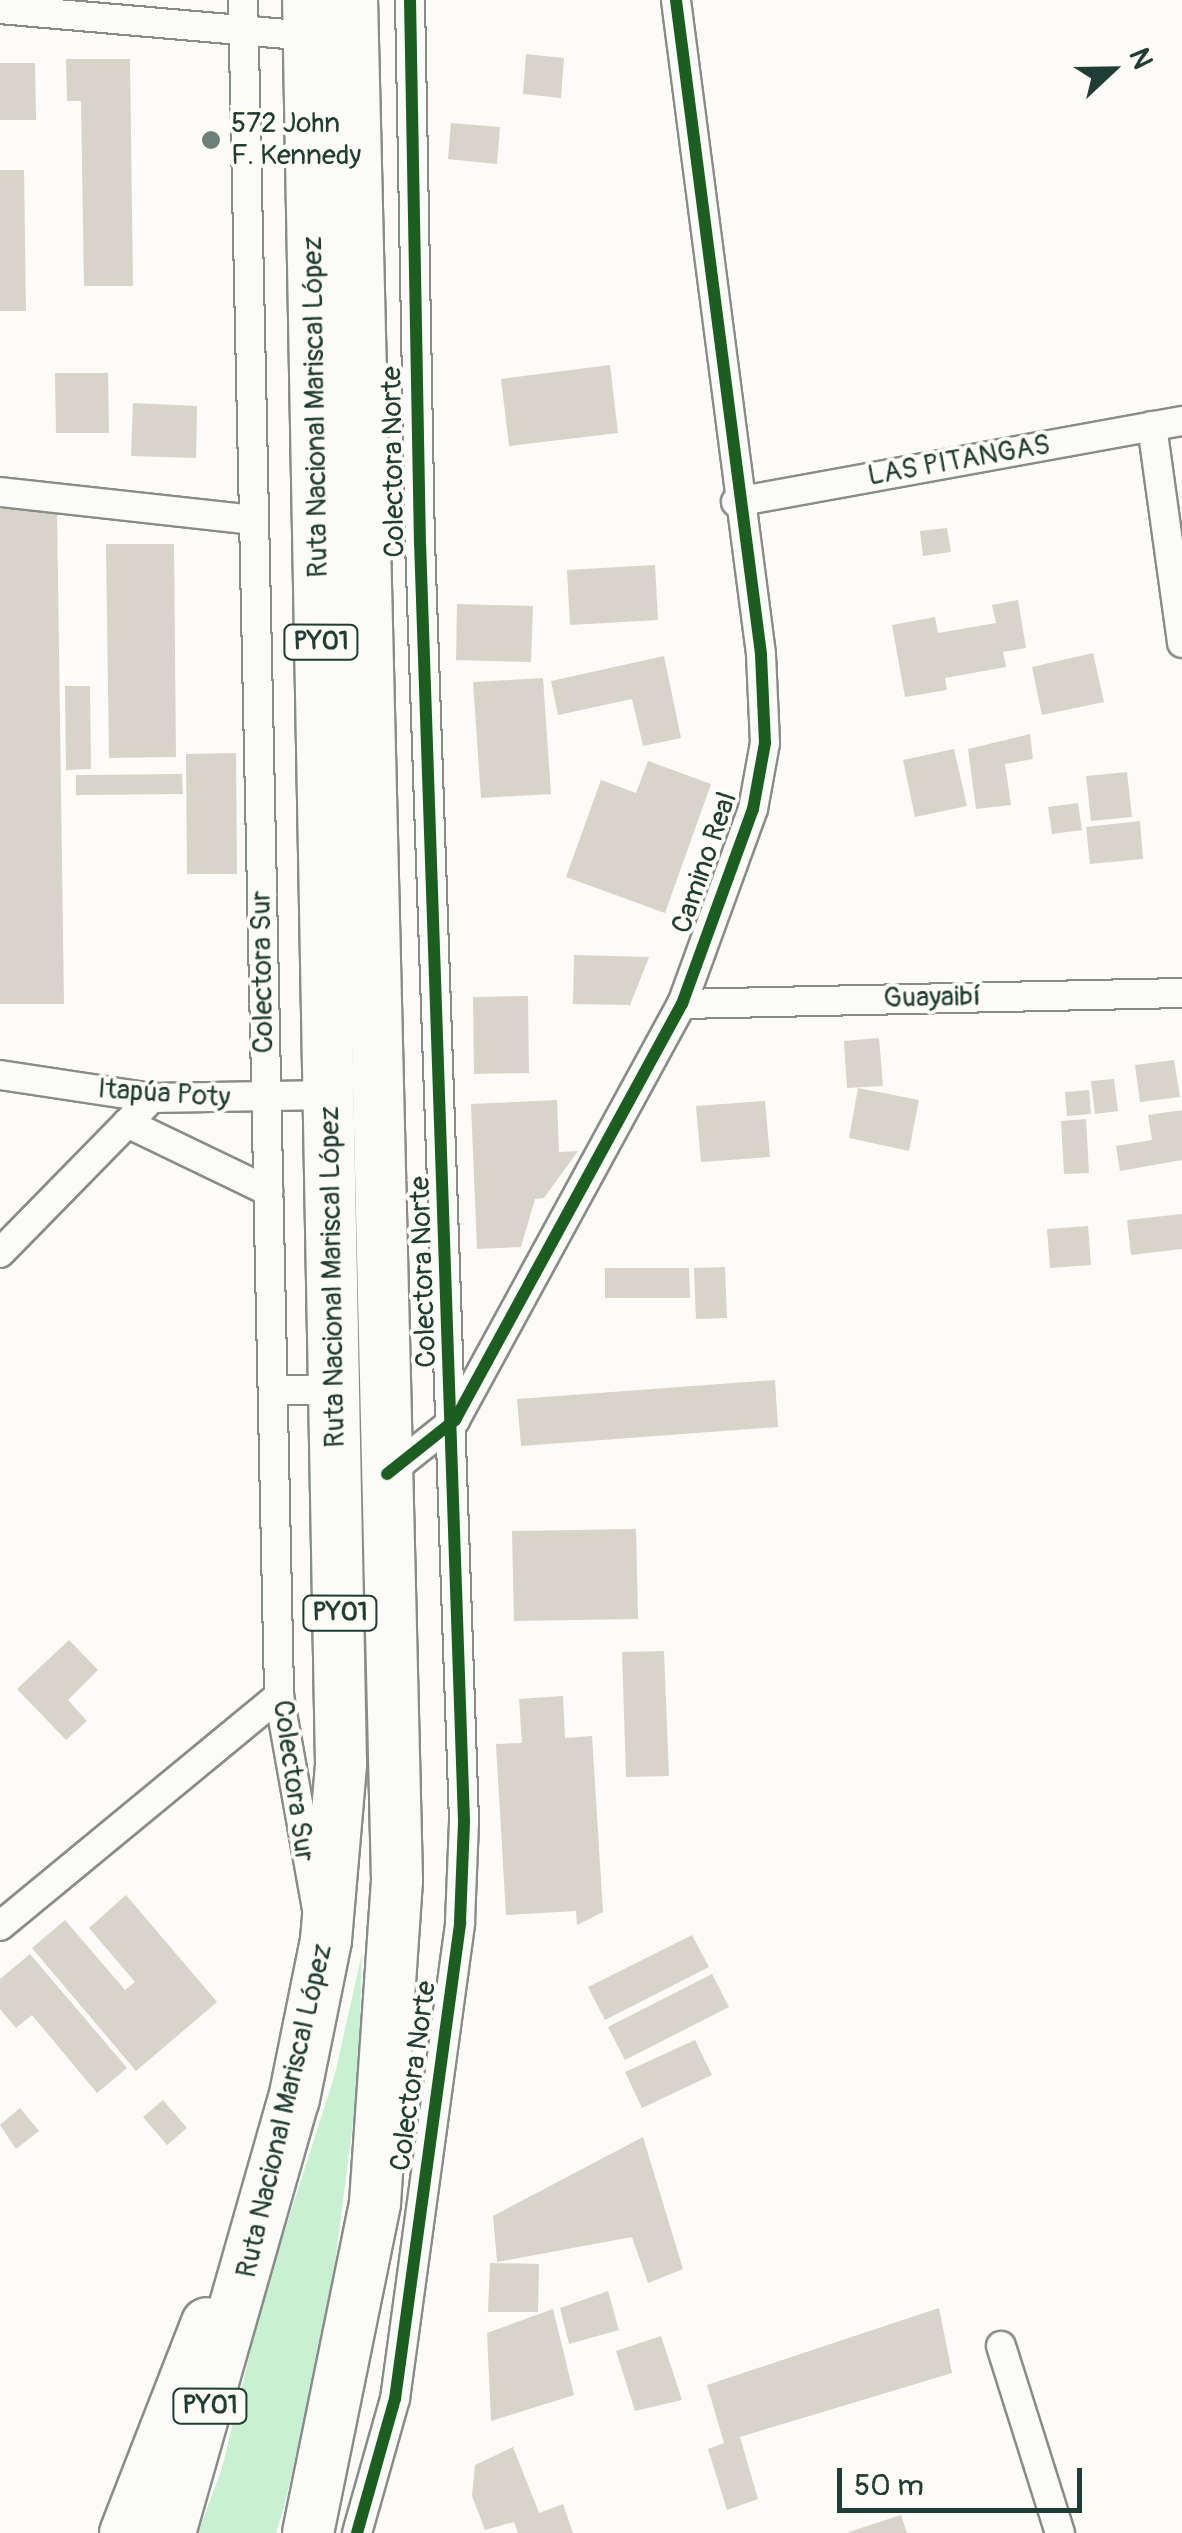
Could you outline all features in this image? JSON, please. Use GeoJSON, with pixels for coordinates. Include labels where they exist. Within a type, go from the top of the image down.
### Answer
{"type":"FeatureCollection","features":[{"type":"Feature","properties":{"kind":"highway","name":"Ruta Nacional Mariscal López"},"geometry":{"type":"LineString","coordinates":[[170,2533],[294,2099],[326,1940],[341,1764],[330,1095],[330,19]]}},
{"type":"Feature","properties":{"kind":"highway","name":"Ruta Nacional Mariscal López"},"geometry":{"type":"LineString","coordinates":[[308,2533],[359,2306],[387,2097],[396,1880],[387,1474],[330,19]]}},
{"type":"Feature","properties":{"kind":"highway"},"geometry":{"type":"LineString","coordinates":[[124,2533],[193,2347],[246,2277]]}},
{"type":"Feature","properties":{"kind":"street","name":"Colectora Sur"},"geometry":{"type":"LineString","coordinates":[[243,0],[279,1696],[305,1870],[326,1940]]}},
{"type":"Feature","properties":{"kind":"street","name":"Colectora Norte"},"geometry":{"type":"LineString","coordinates":[[358,2533],[395,2399],[460,1922],[455,1420],[420,546],[410,0]]}},
{"type":"Feature","properties":{"kind":"street","name":"Camino Real"},"geometry":{"type":"LineString","coordinates":[[387,1474],[455,1420],[682,1004],[753,809],[765,743],[761,654],[736,502],[676,0]]}},
{"type":"Feature","properties":{"kind":"street"},"geometry":{"type":"LineString","coordinates":[[0,10],[244,30],[330,19]]}},
{"type":"Feature","properties":{"kind":"street","name":"LAS PITANGAS"},"geometry":{"type":"LineString","coordinates":[[736,502],[1182,421]]}},
{"type":"Feature","properties":{"kind":"street"},"geometry":{"type":"LineString","coordinates":[[1152,426],[1182,643]]}},
{"type":"Feature","properties":{"kind":"street"},"geometry":{"type":"LineString","coordinates":[[0,492],[254,520]]}},
{"type":"Feature","properties":{"kind":"street","name":"Guayaibí"},"geometry":{"type":"LineString","coordinates":[[682,1004],[1182,992]]}},
{"type":"Feature","properties":{"kind":"street","name":"Itapúa Poty"},"geometry":{"type":"LineString","coordinates":[[0,1075],[152,1098],[330,1095]]}},
{"type":"Feature","properties":{"kind":"street"},"geometry":{"type":"LineString","coordinates":[[0,1253],[152,1098]]}},
{"type":"Feature","properties":{"kind":"street"},"geometry":{"type":"LineString","coordinates":[[127,1124],[268,1191]]}},
{"type":"Feature","properties":{"kind":"street"},"geometry":{"type":"LineString","coordinates":[[274,1390],[336,1390]]}},
{"type":"Feature","properties":{"kind":"street"},"geometry":{"type":"LineString","coordinates":[[0,1926],[279,1696]]}},
{"type":"Feature","properties":{"kind":"street"},"geometry":{"type":"LineString","coordinates":[[1001,2346],[1060,2533]]}},
{"type":"Feature","properties":{"kind":"green space"},"geometry":{"type":"Polygon","coordinates":[[[362,1953],[358,2084],[329,2310],[285,2503],[276,2533],[198,2533],[222,2468],[265,2292],[335,2074],[362,1953]]]}},
{"type":"Feature","properties":{"kind":"building"},"geometry":{"type":"Polygon","coordinates":[[[526,54],[564,58],[561,98],[523,94],[526,54]]]}},
{"type":"Feature","properties":{"kind":"building"},"geometry":{"type":"Polygon","coordinates":[[[66,59],[130,59],[133,286],[84,286],[81,101],[67,101],[66,59]]]}},
{"type":"Feature","properties":{"kind":"building"},"geometry":{"type":"Polygon","coordinates":[[[0,63],[35,63],[36,120],[0,120],[0,63]]]}},
{"type":"Feature","properties":{"kind":"building"},"geometry":{"type":"Polygon","coordinates":[[[451,123],[500,127],[497,164],[448,159],[451,123]]]}},
{"type":"Feature","properties":{"kind":"building"},"geometry":{"type":"Polygon","coordinates":[[[0,170],[24,170],[26,311],[0,311],[0,170]]]}},
{"type":"Feature","properties":{"kind":"building"},"geometry":{"type":"Polygon","coordinates":[[[610,365],[618,433],[509,446],[501,379],[610,365]]]}},
{"type":"Feature","properties":{"kind":"building"},"geometry":{"type":"Polygon","coordinates":[[[55,373],[108,373],[109,433],[56,433],[55,373]]]}},
{"type":"Feature","properties":{"kind":"building"},"geometry":{"type":"Polygon","coordinates":[[[133,403],[197,406],[196,458],[131,456],[133,403]]]}},
{"type":"Feature","properties":{"kind":"building"},"geometry":{"type":"Polygon","coordinates":[[[57,508],[64,1004],[0,1004],[0,509],[57,508]]]}},
{"type":"Feature","properties":{"kind":"building"},"geometry":{"type":"Polygon","coordinates":[[[947,528],[951,552],[923,556],[920,531],[947,528]]]}},
{"type":"Feature","properties":{"kind":"building"},"geometry":{"type":"Polygon","coordinates":[[[106,544],[174,544],[176,757],[109,758],[106,544]]]}},
{"type":"Feature","properties":{"kind":"building"},"geometry":{"type":"Polygon","coordinates":[[[655,565],[658,620],[570,625],[567,570],[655,565]]]}},
{"type":"Feature","properties":{"kind":"building"},"geometry":{"type":"Polygon","coordinates":[[[1018,600],[1026,648],[1003,652],[1006,667],[945,678],[947,690],[905,697],[892,625],[935,617],[938,633],[996,623],[992,605],[1018,600]]]}},
{"type":"Feature","properties":{"kind":"building"},"geometry":{"type":"Polygon","coordinates":[[[457,604],[533,606],[531,662],[456,660],[457,604]]]}},
{"type":"Feature","properties":{"kind":"building"},"geometry":{"type":"Polygon","coordinates":[[[1093,653],[1104,702],[1042,715],[1032,667],[1093,653]]]}},
{"type":"Feature","properties":{"kind":"building"},"geometry":{"type":"Polygon","coordinates":[[[664,656],[681,738],[643,746],[632,699],[558,715],[551,681],[664,656]]]}},
{"type":"Feature","properties":{"kind":"building"},"geometry":{"type":"Polygon","coordinates":[[[543,678],[551,794],[481,798],[473,682],[543,678]]]}},
{"type":"Feature","properties":{"kind":"building"},"geometry":{"type":"Polygon","coordinates":[[[65,686],[90,686],[91,769],[66,770],[65,686]]]}},
{"type":"Feature","properties":{"kind":"building"},"geometry":{"type":"Polygon","coordinates":[[[1030,734],[1033,759],[1005,764],[1011,805],[976,809],[968,749],[1030,734]]]}},
{"type":"Feature","properties":{"kind":"building"},"geometry":{"type":"Polygon","coordinates":[[[954,749],[967,806],[915,817],[903,760],[954,749]]]}},
{"type":"Feature","properties":{"kind":"building"},"geometry":{"type":"Polygon","coordinates":[[[236,753],[237,874],[187,874],[186,754],[236,753]]]}},
{"type":"Feature","properties":{"kind":"building"},"geometry":{"type":"Polygon","coordinates":[[[648,761],[711,784],[665,913],[566,877],[601,780],[636,793],[648,761]]]}},
{"type":"Feature","properties":{"kind":"building"},"geometry":{"type":"Polygon","coordinates":[[[1127,772],[1132,817],[1091,821],[1086,776],[1127,772]]]}},
{"type":"Feature","properties":{"kind":"building"},"geometry":{"type":"Polygon","coordinates":[[[182,774],[183,794],[76,795],[76,775],[182,774]]]}},
{"type":"Feature","properties":{"kind":"building"},"geometry":{"type":"Polygon","coordinates":[[[1078,803],[1082,830],[1052,834],[1048,807],[1078,803]]]}},
{"type":"Feature","properties":{"kind":"building"},"geometry":{"type":"Polygon","coordinates":[[[1140,821],[1143,859],[1090,864],[1086,827],[1140,821]]]}},
{"type":"Feature","properties":{"kind":"building"},"geometry":{"type":"Polygon","coordinates":[[[574,955],[649,957],[630,1005],[573,1004],[574,955]]]}},
{"type":"Feature","properties":{"kind":"building"},"geometry":{"type":"Polygon","coordinates":[[[528,996],[529,1073],[474,1074],[473,997],[528,996]]]}},
{"type":"Feature","properties":{"kind":"building"},"geometry":{"type":"Polygon","coordinates":[[[879,1038],[883,1086],[847,1088],[844,1041],[879,1038]]]}},
{"type":"Feature","properties":{"kind":"building"},"geometry":{"type":"Polygon","coordinates":[[[1174,1060],[1180,1097],[1140,1102],[1135,1065],[1174,1060]]]}},
{"type":"Feature","properties":{"kind":"building"},"geometry":{"type":"Polygon","coordinates":[[[1114,1079],[1118,1111],[1095,1114],[1091,1081],[1114,1079]]]}},
{"type":"Feature","properties":{"kind":"building"},"geometry":{"type":"Polygon","coordinates":[[[858,1088],[919,1100],[909,1151],[849,1138],[858,1088]]]}},
{"type":"Feature","properties":{"kind":"building"},"geometry":{"type":"Polygon","coordinates":[[[1089,1090],[1091,1114],[1067,1116],[1065,1092],[1089,1090]]]}},
{"type":"Feature","properties":{"kind":"building"},"geometry":{"type":"Polygon","coordinates":[[[557,1100],[559,1152],[578,1151],[544,1198],[535,1199],[521,1247],[477,1249],[471,1104],[557,1100]]]}},
{"type":"Feature","properties":{"kind":"building"},"geometry":{"type":"Polygon","coordinates":[[[765,1101],[770,1157],[701,1162],[696,1106],[765,1101]]]}},
{"type":"Feature","properties":{"kind":"building"},"geometry":{"type":"Polygon","coordinates":[[[1182,1110],[1182,1160],[1120,1171],[1116,1146],[1152,1140],[1148,1115],[1182,1110]]]}},
{"type":"Feature","properties":{"kind":"building"},"geometry":{"type":"Polygon","coordinates":[[[1086,1119],[1089,1173],[1064,1174],[1061,1121],[1086,1119]]]}},
{"type":"Feature","properties":{"kind":"building"},"geometry":{"type":"Polygon","coordinates":[[[1182,1214],[1182,1249],[1131,1255],[1127,1220],[1182,1214]]]}},
{"type":"Feature","properties":{"kind":"building"},"geometry":{"type":"Polygon","coordinates":[[[1088,1226],[1091,1265],[1050,1268],[1047,1229],[1088,1226]]]}},
{"type":"Feature","properties":{"kind":"building"},"geometry":{"type":"Polygon","coordinates":[[[725,1267],[727,1318],[696,1319],[694,1268],[725,1267]]]}},
{"type":"Feature","properties":{"kind":"building"},"geometry":{"type":"Polygon","coordinates":[[[605,1268],[689,1268],[690,1298],[605,1298],[605,1268]]]}},
{"type":"Feature","properties":{"kind":"building"},"geometry":{"type":"Polygon","coordinates":[[[775,1380],[778,1427],[521,1446],[517,1399],[775,1380]]]}},
{"type":"Feature","properties":{"kind":"building"},"geometry":{"type":"Polygon","coordinates":[[[636,1529],[638,1619],[514,1621],[512,1531],[636,1529]]]}},
{"type":"Feature","properties":{"kind":"building"},"geometry":{"type":"Polygon","coordinates":[[[69,1640],[98,1670],[68,1700],[87,1721],[66,1740],[17,1689],[69,1640]]]}},
{"type":"Feature","properties":{"kind":"building"},"geometry":{"type":"Polygon","coordinates":[[[664,1651],[669,1776],[626,1777],[622,1652],[664,1651]]]}},
{"type":"Feature","properties":{"kind":"building"},"geometry":{"type":"Polygon","coordinates":[[[563,1696],[565,1738],[592,1736],[603,1912],[577,1925],[576,1911],[506,1915],[496,1744],[522,1743],[519,1699],[563,1696]]]}},
{"type":"Feature","properties":{"kind":"building"},"geometry":{"type":"Polygon","coordinates":[[[126,1895],[217,2002],[136,2071],[32,1948],[65,1920],[125,1990],[135,1982],[89,1928],[126,1895]]]}},
{"type":"Feature","properties":{"kind":"building"},"geometry":{"type":"Polygon","coordinates":[[[692,1935],[709,1967],[605,2020],[588,1987],[692,1935]]]}},
{"type":"Feature","properties":{"kind":"building"},"geometry":{"type":"Polygon","coordinates":[[[30,1954],[127,2068],[97,2093],[32,2015],[16,2028],[0,2009],[0,1979],[30,1954]]]}},
{"type":"Feature","properties":{"kind":"building"},"geometry":{"type":"Polygon","coordinates":[[[712,1974],[729,2007],[625,2060],[608,2027],[712,1974]]]}},
{"type":"Feature","properties":{"kind":"building"},"geometry":{"type":"Polygon","coordinates":[[[695,2040],[712,2075],[642,2108],[625,2072],[695,2040]]]}},
{"type":"Feature","properties":{"kind":"building"},"geometry":{"type":"Polygon","coordinates":[[[163,2100],[187,2128],[167,2145],[143,2117],[163,2100]]]}},
{"type":"Feature","properties":{"kind":"building"},"geometry":{"type":"Polygon","coordinates":[[[20,2108],[39,2131],[16,2149],[0,2125],[20,2108]]]}},
{"type":"Feature","properties":{"kind":"building"},"geometry":{"type":"Polygon","coordinates":[[[643,2137],[683,2269],[648,2283],[632,2237],[497,2262],[493,2216],[643,2137]]]}},
{"type":"Feature","properties":{"kind":"building"},"geometry":{"type":"Polygon","coordinates":[[[490,2263],[539,2264],[538,2312],[488,2312],[490,2263]]]}},
{"type":"Feature","properties":{"kind":"building"},"geometry":{"type":"Polygon","coordinates":[[[608,2291],[619,2330],[569,2344],[560,2308],[608,2291]]]}},
{"type":"Feature","properties":{"kind":"building"},"geometry":{"type":"Polygon","coordinates":[[[939,2308],[952,2373],[740,2437],[758,2499],[727,2510],[708,2449],[724,2443],[707,2385],[939,2308]]]}},
{"type":"Feature","properties":{"kind":"building"},"geometry":{"type":"Polygon","coordinates":[[[553,2309],[574,2395],[491,2421],[487,2333],[553,2309]]]}},
{"type":"Feature","properties":{"kind":"building"},"geometry":{"type":"Polygon","coordinates":[[[661,2336],[682,2400],[635,2411],[616,2351],[661,2336]]]}},
{"type":"Feature","properties":{"kind":"building"},"geometry":{"type":"Polygon","coordinates":[[[513,2447],[539,2513],[563,2504],[573,2533],[518,2533],[514,2522],[485,2530],[472,2496],[475,2465],[513,2447]]]}},
{"type":"Feature","properties":{"kind":"building"},"geometry":{"type":"Polygon","coordinates":[[[901,2515],[907,2533],[849,2532],[901,2515]]]}},
{"type":"Feature","properties":{"kind":"cycle path"},"geometry":{"type":"LineString","coordinates":[[357,2533],[395,2399],[460,1922],[464,1821],[420,545],[410,0]]}},
{"type":"Feature","properties":{"kind":"cycle path"},"geometry":{"type":"LineString","coordinates":[[387,1474],[455,1420],[682,1004],[753,809],[765,743],[761,654],[676,0]]}},
{"type":"Feature","properties":{"kind":"place","name":"572 John F. Kennedy"},"geometry":{"type":"Point","coordinates":[211,140]}}]}
